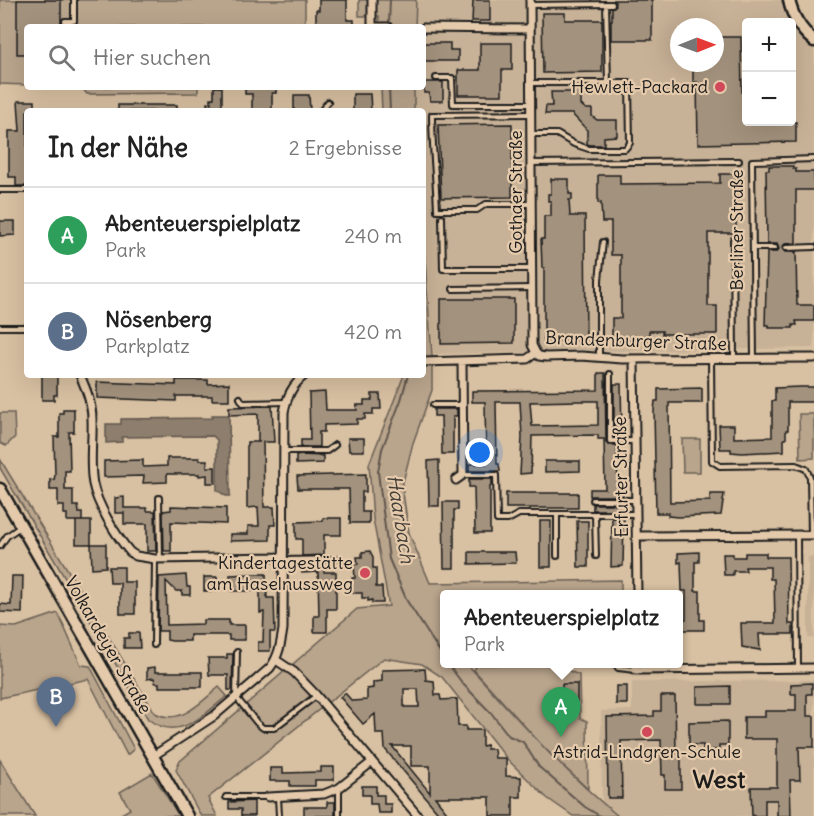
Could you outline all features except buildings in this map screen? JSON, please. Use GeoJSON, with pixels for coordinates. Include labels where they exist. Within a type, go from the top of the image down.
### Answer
{"type":"FeatureCollection","features":[{"type":"Feature","properties":{"kind":"main road"},"geometry":{"type":"LineString","coordinates":[[789,0],[795,19],[805,34],[814,41]]}},
{"type":"Feature","properties":{"kind":"main road","name":"Volkardeyer Straße"},"geometry":{"type":"LineString","coordinates":[[0,489],[187,816]]}},
{"type":"Feature","properties":{"kind":"street"},"geometry":{"type":"LineString","coordinates":[[372,0],[372,24]]}},
{"type":"Feature","properties":{"kind":"street","name":"Gothaer Straße"},"geometry":{"type":"LineString","coordinates":[[530,3],[532,345],[536,353]]}},
{"type":"Feature","properties":{"kind":"street"},"geometry":{"type":"LineString","coordinates":[[426,28],[530,29]]}},
{"type":"Feature","properties":{"kind":"street","name":"Brandenburger Straße"},"geometry":{"type":"LineString","coordinates":[[426,362],[527,359],[536,353],[546,357],[634,359],[814,358]]}},
{"type":"Feature","properties":{"kind":"street","name":"Erfurter Straße"},"geometry":{"type":"LineString","coordinates":[[634,359],[637,590]]}},
{"type":"Feature","properties":{"kind":"street"},"geometry":{"type":"LineString","coordinates":[[456,480],[463,475],[462,361]]}},
{"type":"Feature","properties":{"kind":"street"},"geometry":{"type":"LineString","coordinates":[[81,378],[92,417],[92,482],[99,503],[124,546],[130,552],[136,556],[158,559],[284,559]]}},
{"type":"Feature","properties":{"kind":"street"},"geometry":{"type":"LineString","coordinates":[[153,756],[190,733],[236,697],[276,660],[283,629],[284,412],[293,387],[302,378]]}},
{"type":"Feature","properties":{"kind":"street"},"geometry":{"type":"LineString","coordinates":[[637,536],[812,535]]}},
{"type":"Feature","properties":{"kind":"street"},"geometry":{"type":"LineString","coordinates":[[276,660],[294,672],[316,695],[418,816]]}},
{"type":"Feature","properties":{"kind":"street"},"geometry":{"type":"LineString","coordinates":[[683,667],[814,668]]}},
{"type":"Feature","properties":{"kind":"street"},"geometry":{"type":"LineString","coordinates":[[268,796],[315,795],[339,788],[372,762]]}},
{"type":"Feature","properties":{"kind":"lane"},"geometry":{"type":"LineString","coordinates":[[65,24],[65,21],[74,21],[74,0]]}},
{"type":"Feature","properties":{"kind":"lane"},"geometry":{"type":"LineString","coordinates":[[530,3],[612,4]]}},
{"type":"Feature","properties":{"kind":"lane"},"geometry":{"type":"LineString","coordinates":[[606,4],[608,83]]}},
{"type":"Feature","properties":{"kind":"lane"},"geometry":{"type":"LineString","coordinates":[[436,78],[452,78],[453,104],[531,104]]}},
{"type":"Feature","properties":{"kind":"lane"},"geometry":{"type":"LineString","coordinates":[[531,83],[629,83],[629,147],[626,149],[589,149],[556,134],[531,134]]}},
{"type":"Feature","properties":{"kind":"lane"},"geometry":{"type":"LineString","coordinates":[[323,108],[328,102]]}},
{"type":"Feature","properties":{"kind":"lane"},"geometry":{"type":"LineString","coordinates":[[531,114],[432,115],[432,149],[436,163],[437,210],[477,210],[486,204],[531,204]]}},
{"type":"Feature","properties":{"kind":"lane","name":"Berliner Straße"},"geometry":{"type":"LineString","coordinates":[[754,359],[752,161],[778,163],[814,159]]}},
{"type":"Feature","properties":{"kind":"lane"},"geometry":{"type":"LineString","coordinates":[[531,163],[739,161]]}},
{"type":"Feature","properties":{"kind":"lane"},"geometry":{"type":"LineString","coordinates":[[0,190],[24,190]]}},
{"type":"Feature","properties":{"kind":"lane"},"geometry":{"type":"LineString","coordinates":[[442,218],[443,269],[532,269]]}},
{"type":"Feature","properties":{"kind":"lane"},"geometry":{"type":"LineString","coordinates":[[733,240],[734,359]]}},
{"type":"Feature","properties":{"kind":"lane"},"geometry":{"type":"LineString","coordinates":[[599,358],[599,280],[603,242]]}},
{"type":"Feature","properties":{"kind":"lane"},"geometry":{"type":"LineString","coordinates":[[753,248],[776,248]]}},
{"type":"Feature","properties":{"kind":"lane"},"geometry":{"type":"LineString","coordinates":[[786,248],[814,248]]}},
{"type":"Feature","properties":{"kind":"lane"},"geometry":{"type":"LineString","coordinates":[[453,289],[532,288]]}},
{"type":"Feature","properties":{"kind":"lane"},"geometry":{"type":"LineString","coordinates":[[0,327],[24,327]]}},
{"type":"Feature","properties":{"kind":"lane"},"geometry":{"type":"LineString","coordinates":[[711,359],[712,461],[720,465],[796,465],[806,469],[810,477],[812,535]]}},
{"type":"Feature","properties":{"kind":"lane"},"geometry":{"type":"LineString","coordinates":[[609,374],[610,441],[636,441]]}},
{"type":"Feature","properties":{"kind":"lane"},"geometry":{"type":"LineString","coordinates":[[240,398],[243,403],[286,402]]}},
{"type":"Feature","properties":{"kind":"lane"},"geometry":{"type":"LineString","coordinates":[[433,405],[462,405]]}},
{"type":"Feature","properties":{"kind":"lane"},"geometry":{"type":"LineString","coordinates":[[284,451],[327,451],[335,445]]}},
{"type":"Feature","properties":{"kind":"lane"},"geometry":{"type":"LineString","coordinates":[[463,475],[496,475],[497,520],[508,520],[519,514],[637,514]]}},
{"type":"Feature","properties":{"kind":"lane"},"geometry":{"type":"LineString","coordinates":[[154,645],[159,498]]}},
{"type":"Feature","properties":{"kind":"lane"},"geometry":{"type":"LineString","coordinates":[[593,500],[637,500]]}},
{"type":"Feature","properties":{"kind":"lane"},"geometry":{"type":"LineString","coordinates":[[557,514],[557,556]]}},
{"type":"Feature","properties":{"kind":"lane"},"geometry":{"type":"LineString","coordinates":[[595,515],[596,556]]}},
{"type":"Feature","properties":{"kind":"lane"},"geometry":{"type":"LineString","coordinates":[[0,546],[7,536],[21,527]]}},
{"type":"Feature","properties":{"kind":"lane"},"geometry":{"type":"LineString","coordinates":[[797,535],[798,668]]}},
{"type":"Feature","properties":{"kind":"lane"},"geometry":{"type":"LineString","coordinates":[[284,559],[336,560]]}},
{"type":"Feature","properties":{"kind":"lane"},"geometry":{"type":"LineString","coordinates":[[237,652],[236,697],[263,728],[274,728],[316,695]]}},
{"type":"Feature","properties":{"kind":"lane"},"geometry":{"type":"LineString","coordinates":[[339,788],[339,816]]}},
{"type":"Feature","properties":{"kind":"lane"},"geometry":{"type":"LineString","coordinates":[[226,797],[268,796]]}},
{"type":"Feature","properties":{"kind":"lane"},"geometry":{"type":"LineString","coordinates":[[278,796],[279,816]]}},
{"type":"Feature","properties":{"kind":"shaded area"},"geometry":{"type":"Polygon","coordinates":[[[0,0],[305,0],[305,24],[24,24],[24,85],[0,84],[0,0]]]}},
{"type":"Feature","properties":{"kind":"shaded area"},"geometry":{"type":"Polygon","coordinates":[[[359,0],[416,0],[415,24],[379,24],[379,16],[359,16],[359,0]]]}},
{"type":"Feature","properties":{"kind":"shaded area"},"geometry":{"type":"Polygon","coordinates":[[[416,0],[789,0],[814,41],[814,348],[434,354],[426,257],[426,108],[414,108],[414,90],[426,90],[426,24],[415,24],[416,0]]]}},
{"type":"Feature","properties":{"kind":"shaded area"},"geometry":{"type":"Polygon","coordinates":[[[84,90],[198,90],[198,93],[87,94],[84,90]]]}},
{"type":"Feature","properties":{"kind":"shaded area"},"geometry":{"type":"Polygon","coordinates":[[[381,90],[414,90],[414,108],[382,108],[381,90]]]}},
{"type":"Feature","properties":{"kind":"shaded area"},"geometry":{"type":"Polygon","coordinates":[[[426,273],[432,390],[413,443],[402,486],[409,533],[430,583],[621,580],[621,590],[440,590],[440,668],[471,668],[559,763],[618,816],[573,816],[547,798],[508,760],[442,677],[422,664],[384,658],[208,798],[217,816],[201,816],[176,770],[179,762],[357,609],[389,606],[373,519],[369,464],[403,378],[426,378],[426,273]]]}},
{"type":"Feature","properties":{"kind":"shaded area"},"geometry":{"type":"Polygon","coordinates":[[[0,413],[14,413],[15,437],[6,446],[0,443],[0,413]]]}},
{"type":"Feature","properties":{"kind":"shaded area"},"geometry":{"type":"Polygon","coordinates":[[[799,414],[814,414],[814,458],[800,459],[799,414]]]}},
{"type":"Feature","properties":{"kind":"shaded area"},"geometry":{"type":"Polygon","coordinates":[[[212,415],[229,415],[230,496],[217,490],[217,440],[213,436],[122,437],[122,442],[106,443],[106,424],[121,424],[121,419],[212,418],[212,415]]]}},
{"type":"Feature","properties":{"kind":"shaded area"},"geometry":{"type":"Polygon","coordinates":[[[682,439],[700,439],[700,472],[683,472],[682,439]]]}},
{"type":"Feature","properties":{"kind":"shaded area"},"geometry":{"type":"Polygon","coordinates":[[[0,459],[155,713],[173,717],[181,715],[197,706],[219,687],[227,696],[200,718],[180,727],[159,726],[148,719],[0,468],[0,459]]]}},
{"type":"Feature","properties":{"kind":"shaded area"},"geometry":{"type":"Polygon","coordinates":[[[808,557],[814,557],[814,638],[808,638],[808,557]]]}},
{"type":"Feature","properties":{"kind":"shaded area"},"geometry":{"type":"Polygon","coordinates":[[[58,613],[81,665],[90,666],[134,749],[127,755],[88,679],[0,698],[0,626],[16,627],[58,613]]]}},
{"type":"Feature","properties":{"kind":"shaded area"},"geometry":{"type":"Polygon","coordinates":[[[475,668],[569,668],[569,671],[579,675],[580,718],[587,721],[588,789],[549,753],[474,670],[475,668]]]}},
{"type":"Feature","properties":{"kind":"shaded area"},"geometry":{"type":"Polygon","coordinates":[[[814,680],[814,816],[618,816],[602,803],[601,711],[632,710],[632,682],[814,680]]]}},
{"type":"Feature","properties":{"kind":"shaded area"},"geometry":{"type":"Polygon","coordinates":[[[0,760],[35,816],[0,816],[0,760]]]}},
{"type":"Feature","properties":{"kind":"shaded area"},"geometry":{"type":"Polygon","coordinates":[[[152,773],[179,816],[118,816],[130,809],[120,792],[152,773]]]}},
{"type":"Feature","properties":{"kind":"waterway","name":"Haarbach"},"geometry":{"type":"LineString","coordinates":[[389,24],[390,0]]}},
{"type":"Feature","properties":{"kind":"waterway","name":"Haarbach"},"geometry":{"type":"LineString","coordinates":[[389,90],[390,108]]}},
{"type":"Feature","properties":{"kind":"waterway","name":"Haarbach"},"geometry":{"type":"LineString","coordinates":[[407,378],[382,449],[378,472],[389,559],[407,601],[440,652]]}},
{"type":"Feature","properties":{"kind":"waterway","name":"Haarbach"},"geometry":{"type":"LineString","coordinates":[[451,668],[509,736],[523,742],[539,767],[585,807],[600,816]]}},
{"type":"Feature","properties":{"kind":"place","name":"Hewlett-Packard"},"geometry":{"type":"Point","coordinates":[720,87]}},
{"type":"Feature","properties":{"kind":"place","name":"Kindertagestätte am Haselnussweg"},"geometry":{"type":"Point","coordinates":[365,573]}},
{"type":"Feature","properties":{"kind":"place","name":"Nösenberg"},"geometry":{"type":"Point","coordinates":[56,727]}},
{"type":"Feature","properties":{"kind":"place","name":"Astrid-Lindgren-Schule"},"geometry":{"type":"Point","coordinates":[647,732]}},
{"type":"Feature","properties":{"kind":"place","name":"Abenteuerspielplatz"},"geometry":{"type":"Point","coordinates":[561,737]}},
{"type":"Feature","properties":{"kind":"district","name":"West"},"geometry":{"type":"Point","coordinates":[719,780]}}]}
